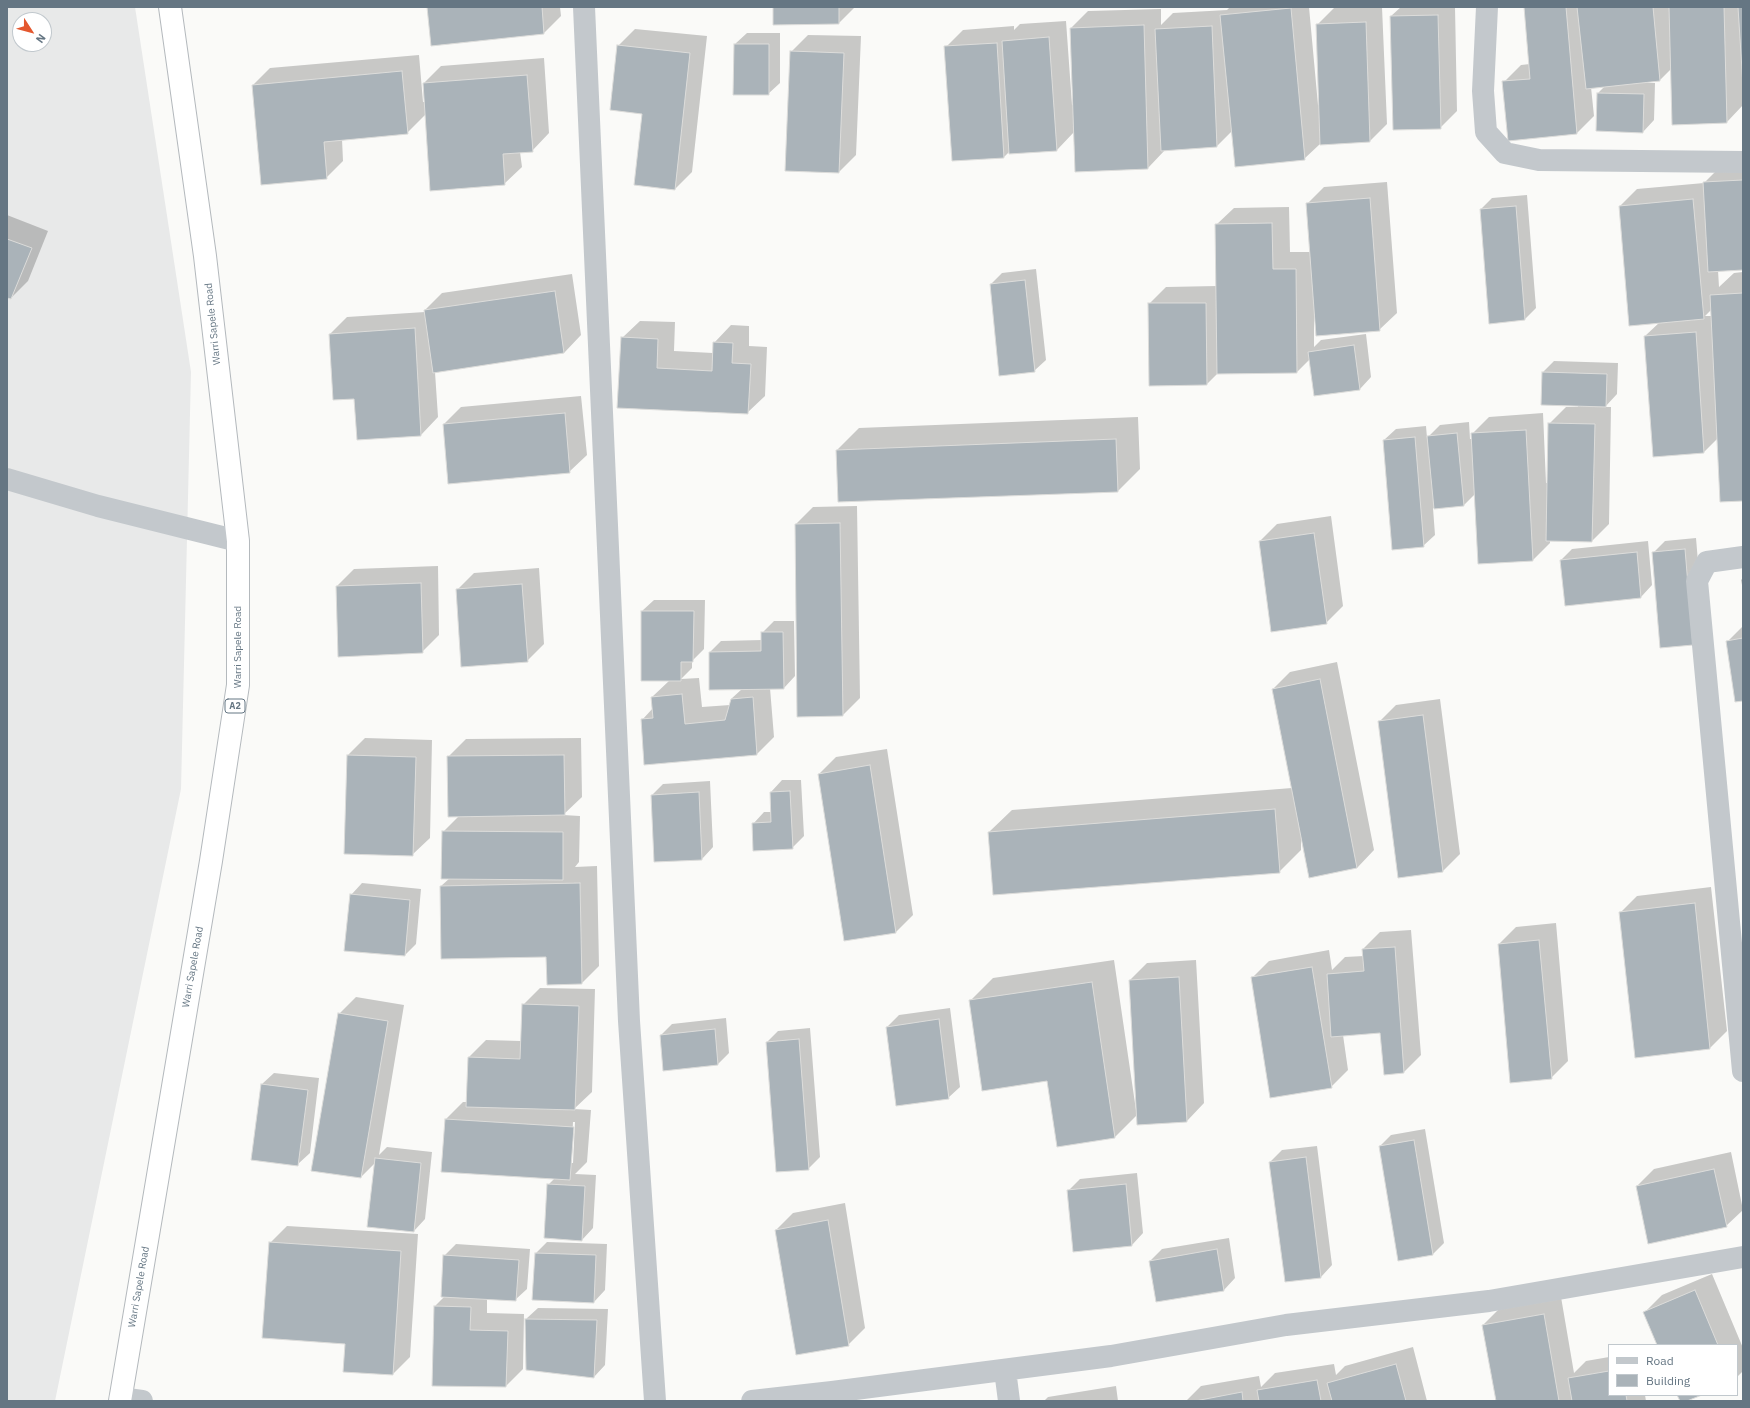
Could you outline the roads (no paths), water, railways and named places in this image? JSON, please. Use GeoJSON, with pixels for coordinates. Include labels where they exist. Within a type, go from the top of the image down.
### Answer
{"type":"FeatureCollection","features":[{"type":"Feature","properties":{"kind":"highway","name":"Warri Sapele Road"},"geometry":{"type":"LineString","coordinates":[[120,1400],[211,861],[238,685],[238,541],[205,256],[170,7]]}},
{"type":"Feature","properties":{"kind":"street"},"geometry":{"type":"LineString","coordinates":[[584,7],[629,1021],[654,1401]]}},
{"type":"Feature","properties":{"kind":"street"},"geometry":{"type":"LineString","coordinates":[[1487,7],[1483,91],[1486,132],[1505,153],[1539,160],[1743,162]]}},
{"type":"Feature","properties":{"kind":"street"},"geometry":{"type":"LineString","coordinates":[[7,479],[98,506],[238,541]]}},
{"type":"Feature","properties":{"kind":"street"},"geometry":{"type":"LineString","coordinates":[[1743,557],[1707,562],[1696,581],[1743,1071]]}},
{"type":"Feature","properties":{"kind":"street"},"geometry":{"type":"LineString","coordinates":[[752,1401],[1111,1356],[1286,1325],[1489,1301],[1743,1257]]}},
{"type":"Feature","properties":{"kind":"street"},"geometry":{"type":"LineString","coordinates":[[1005,1370],[1009,1401]]}},
{"type":"Feature","properties":{"kind":"street"},"geometry":{"type":"LineString","coordinates":[[120,1400],[142,1401]]}}]}
